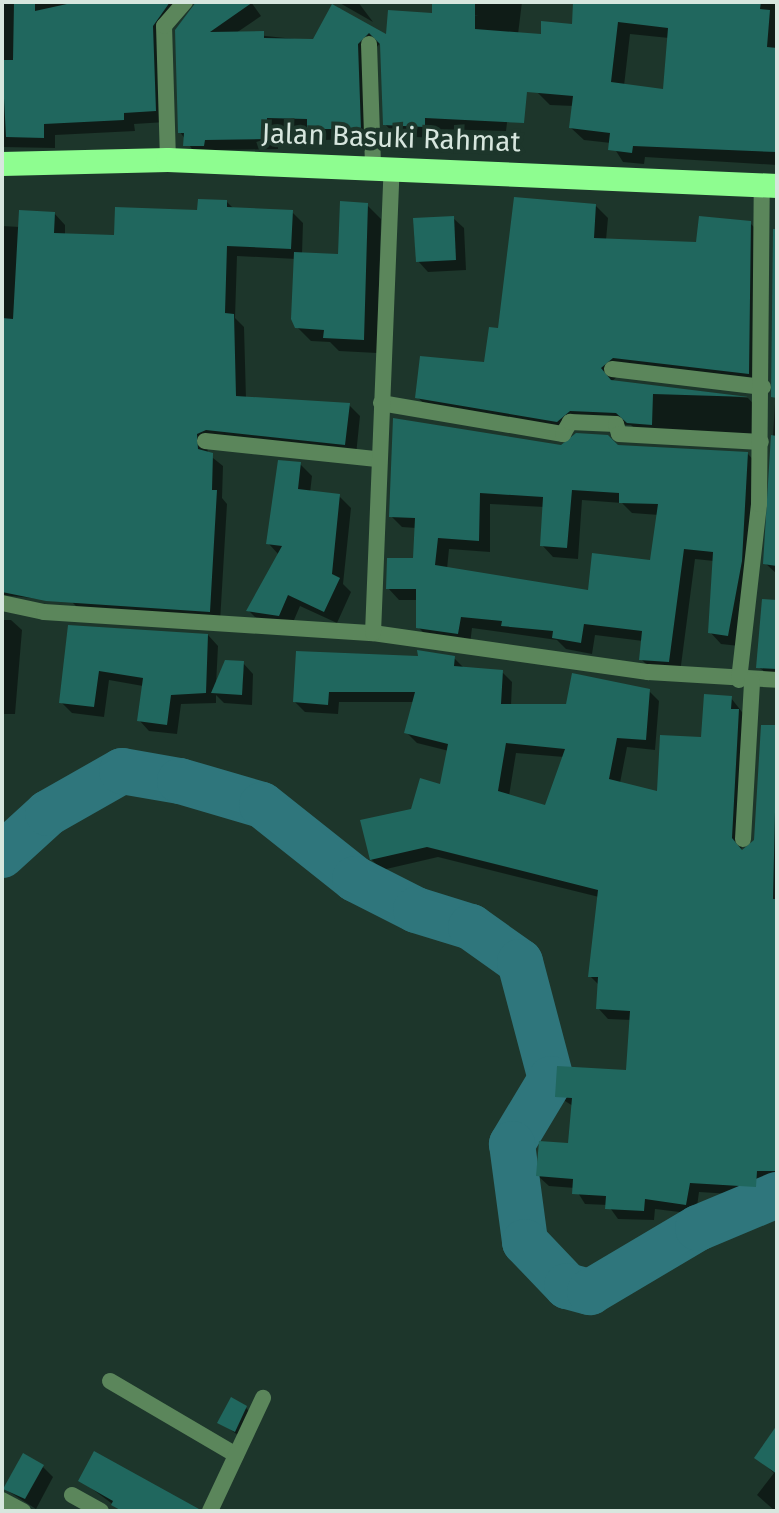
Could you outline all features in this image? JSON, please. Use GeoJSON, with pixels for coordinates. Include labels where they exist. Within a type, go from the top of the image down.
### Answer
{"type":"FeatureCollection","features":[{"type":"Feature","properties":{"kind":"highway","name":"Jalan Basuki Rahmat"},"geometry":{"type":"LineString","coordinates":[[2,164],[168,160],[770,185]]}},
{"type":"Feature","properties":{"kind":"street"},"geometry":{"type":"LineString","coordinates":[[168,160],[164,26],[185,2]]}},
{"type":"Feature","properties":{"kind":"street"},"geometry":{"type":"LineString","coordinates":[[369,44],[391,285],[377,459],[373,633]]}},
{"type":"Feature","properties":{"kind":"street"},"geometry":{"type":"LineString","coordinates":[[743,839],[746,681],[759,504],[770,185]]}},
{"type":"Feature","properties":{"kind":"street"},"geometry":{"type":"LineString","coordinates":[[612,369],[763,387]]}},
{"type":"Feature","properties":{"kind":"street"},"geometry":{"type":"LineString","coordinates":[[381,403],[563,434],[570,422],[616,424],[619,434],[761,442]]}},
{"type":"Feature","properties":{"kind":"street"},"geometry":{"type":"LineString","coordinates":[[205,441],[377,459]]}},
{"type":"Feature","properties":{"kind":"street"},"geometry":{"type":"LineString","coordinates":[[2,603],[44,612],[373,633],[746,681],[777,680]]}},
{"type":"Feature","properties":{"kind":"street"},"geometry":{"type":"LineString","coordinates":[[110,1381],[236,1455]]}},
{"type":"Feature","properties":{"kind":"street"},"geometry":{"type":"LineString","coordinates":[[210,1511],[263,1398]]}},
{"type":"Feature","properties":{"kind":"street"},"geometry":{"type":"LineString","coordinates":[[72,1495],[101,1511]]}},
{"type":"Feature","properties":{"kind":"street"},"geometry":{"type":"LineString","coordinates":[[2,1500],[23,1511]]}},
{"type":"Feature","properties":{"kind":"building"},"geometry":{"type":"Polygon","coordinates":[[[14,2],[35,2],[35,11],[76,2],[170,2],[153,26],[156,111],[124,113],[124,120],[44,124],[44,138],[6,137],[2,60],[13,60],[14,2]]]}},
{"type":"Feature","properties":{"kind":"building"},"geometry":{"type":"Polygon","coordinates":[[[196,2],[253,2],[210,32],[264,31],[264,38],[313,39],[332,4],[386,34],[388,10],[432,13],[432,2],[475,2],[475,29],[541,34],[541,21],[572,24],[573,2],[761,2],[760,9],[770,10],[767,47],[777,48],[777,152],[633,146],[632,153],[608,150],[610,133],[569,128],[573,96],[527,92],[524,123],[425,118],[425,127],[383,125],[380,44],[369,33],[358,44],[361,129],[307,129],[307,119],[267,118],[267,139],[205,140],[204,146],[183,146],[184,133],[178,133],[175,30],[196,2]],[[618,22],[611,82],[663,89],[668,28],[618,22]]]}},
{"type":"Feature","properties":{"kind":"building"},"geometry":{"type":"Polygon","coordinates":[[[514,197],[596,204],[594,238],[696,242],[699,216],[751,221],[749,374],[613,358],[601,368],[611,380],[749,397],[653,394],[652,425],[627,423],[616,413],[570,411],[557,422],[415,398],[420,356],[484,362],[489,327],[498,328],[514,197]]]}},
{"type":"Feature","properties":{"kind":"building"},"geometry":{"type":"Polygon","coordinates":[[[198,199],[227,200],[227,207],[293,210],[291,249],[227,246],[225,313],[234,314],[236,396],[350,403],[345,445],[206,430],[197,434],[198,449],[213,453],[212,490],[217,490],[210,612],[46,601],[2,592],[2,318],[13,319],[19,210],[55,212],[54,233],[114,235],[115,207],[197,210],[198,199]]]}},
{"type":"Feature","properties":{"kind":"building"},"geometry":{"type":"Polygon","coordinates":[[[340,201],[368,203],[364,340],[323,338],[324,330],[295,328],[291,319],[294,252],[338,254],[340,201]]]}},
{"type":"Feature","properties":{"kind":"building"},"geometry":{"type":"Polygon","coordinates":[[[454,216],[456,260],[416,262],[413,218],[454,216]]]}},
{"type":"Feature","properties":{"kind":"building"},"geometry":{"type":"Polygon","coordinates":[[[773,229],[777,229],[777,398],[771,397],[773,229]]]}},
{"type":"Feature","properties":{"kind":"building"},"geometry":{"type":"Polygon","coordinates":[[[393,418],[561,445],[576,433],[608,435],[618,445],[748,452],[742,561],[728,636],[708,633],[713,552],[684,549],[669,662],[639,660],[642,631],[584,624],[581,643],[552,638],[553,631],[501,626],[502,621],[461,617],[458,634],[416,628],[416,589],[386,589],[387,558],[413,558],[415,518],[389,517],[393,418]],[[572,490],[567,548],[540,546],[543,497],[480,493],[479,541],[438,538],[435,565],[588,590],[592,553],[650,560],[658,504],[619,503],[619,493],[572,490]]]}},
{"type":"Feature","properties":{"kind":"building"},"geometry":{"type":"Polygon","coordinates":[[[771,435],[777,436],[777,566],[763,564],[771,435]]]}},
{"type":"Feature","properties":{"kind":"building"},"geometry":{"type":"Polygon","coordinates":[[[278,460],[301,462],[298,489],[340,494],[332,574],[340,578],[324,612],[288,595],[279,616],[246,611],[282,546],[266,544],[278,460]]]}},
{"type":"Feature","properties":{"kind":"building"},"geometry":{"type":"Polygon","coordinates":[[[762,599],[777,600],[777,669],[756,668],[762,599]]]}},
{"type":"Feature","properties":{"kind":"building"},"geometry":{"type":"Polygon","coordinates":[[[68,625],[208,634],[206,693],[171,695],[167,725],[137,721],[143,678],[99,671],[94,707],[59,703],[68,625]]]}},
{"type":"Feature","properties":{"kind":"building"},"geometry":{"type":"Polygon","coordinates":[[[417,650],[455,656],[454,666],[503,670],[501,704],[566,704],[572,673],[650,689],[646,740],[617,738],[609,779],[657,791],[660,735],[701,737],[704,694],[732,696],[731,709],[739,709],[732,838],[742,850],[754,840],[761,725],[777,725],[773,899],[777,899],[777,1171],[757,1171],[756,1187],[690,1183],[686,1205],[645,1199],[644,1211],[605,1209],[606,1196],[572,1194],[573,1179],[536,1176],[539,1141],[568,1143],[572,1098],[555,1097],[557,1066],[626,1070],[630,1011],[596,1009],[598,977],[588,977],[598,890],[427,847],[370,860],[360,820],[411,809],[420,778],[440,784],[448,744],[404,733],[415,692],[329,692],[328,705],[293,702],[296,651],[418,656],[417,650]],[[506,743],[498,791],[545,805],[565,749],[506,743]]]}},
{"type":"Feature","properties":{"kind":"building"},"geometry":{"type":"Polygon","coordinates":[[[225,660],[244,661],[242,695],[211,693],[225,660]]]}},
{"type":"Feature","properties":{"kind":"building"},"geometry":{"type":"Polygon","coordinates":[[[231,1397],[247,1406],[235,1432],[217,1423],[231,1397]]]}},
{"type":"Feature","properties":{"kind":"building"},"geometry":{"type":"Polygon","coordinates":[[[777,1425],[777,1474],[754,1458],[777,1425]]]}},
{"type":"Feature","properties":{"kind":"building"},"geometry":{"type":"Polygon","coordinates":[[[94,1451],[199,1511],[122,1511],[111,1505],[113,1501],[78,1481],[94,1451]]]}},
{"type":"Feature","properties":{"kind":"building"},"geometry":{"type":"Polygon","coordinates":[[[23,1453],[44,1465],[25,1499],[3,1489],[23,1453]]]}},
{"type":"Feature","properties":{"kind":"waterway"},"geometry":{"type":"LineString","coordinates":[[2,855],[48,813],[122,771],[180,781],[262,805],[355,879],[416,910],[471,927],[520,962],[551,1079],[512,1144],[525,1242],[567,1286],[590,1292],[698,1228],[777,1195]]}}]}
